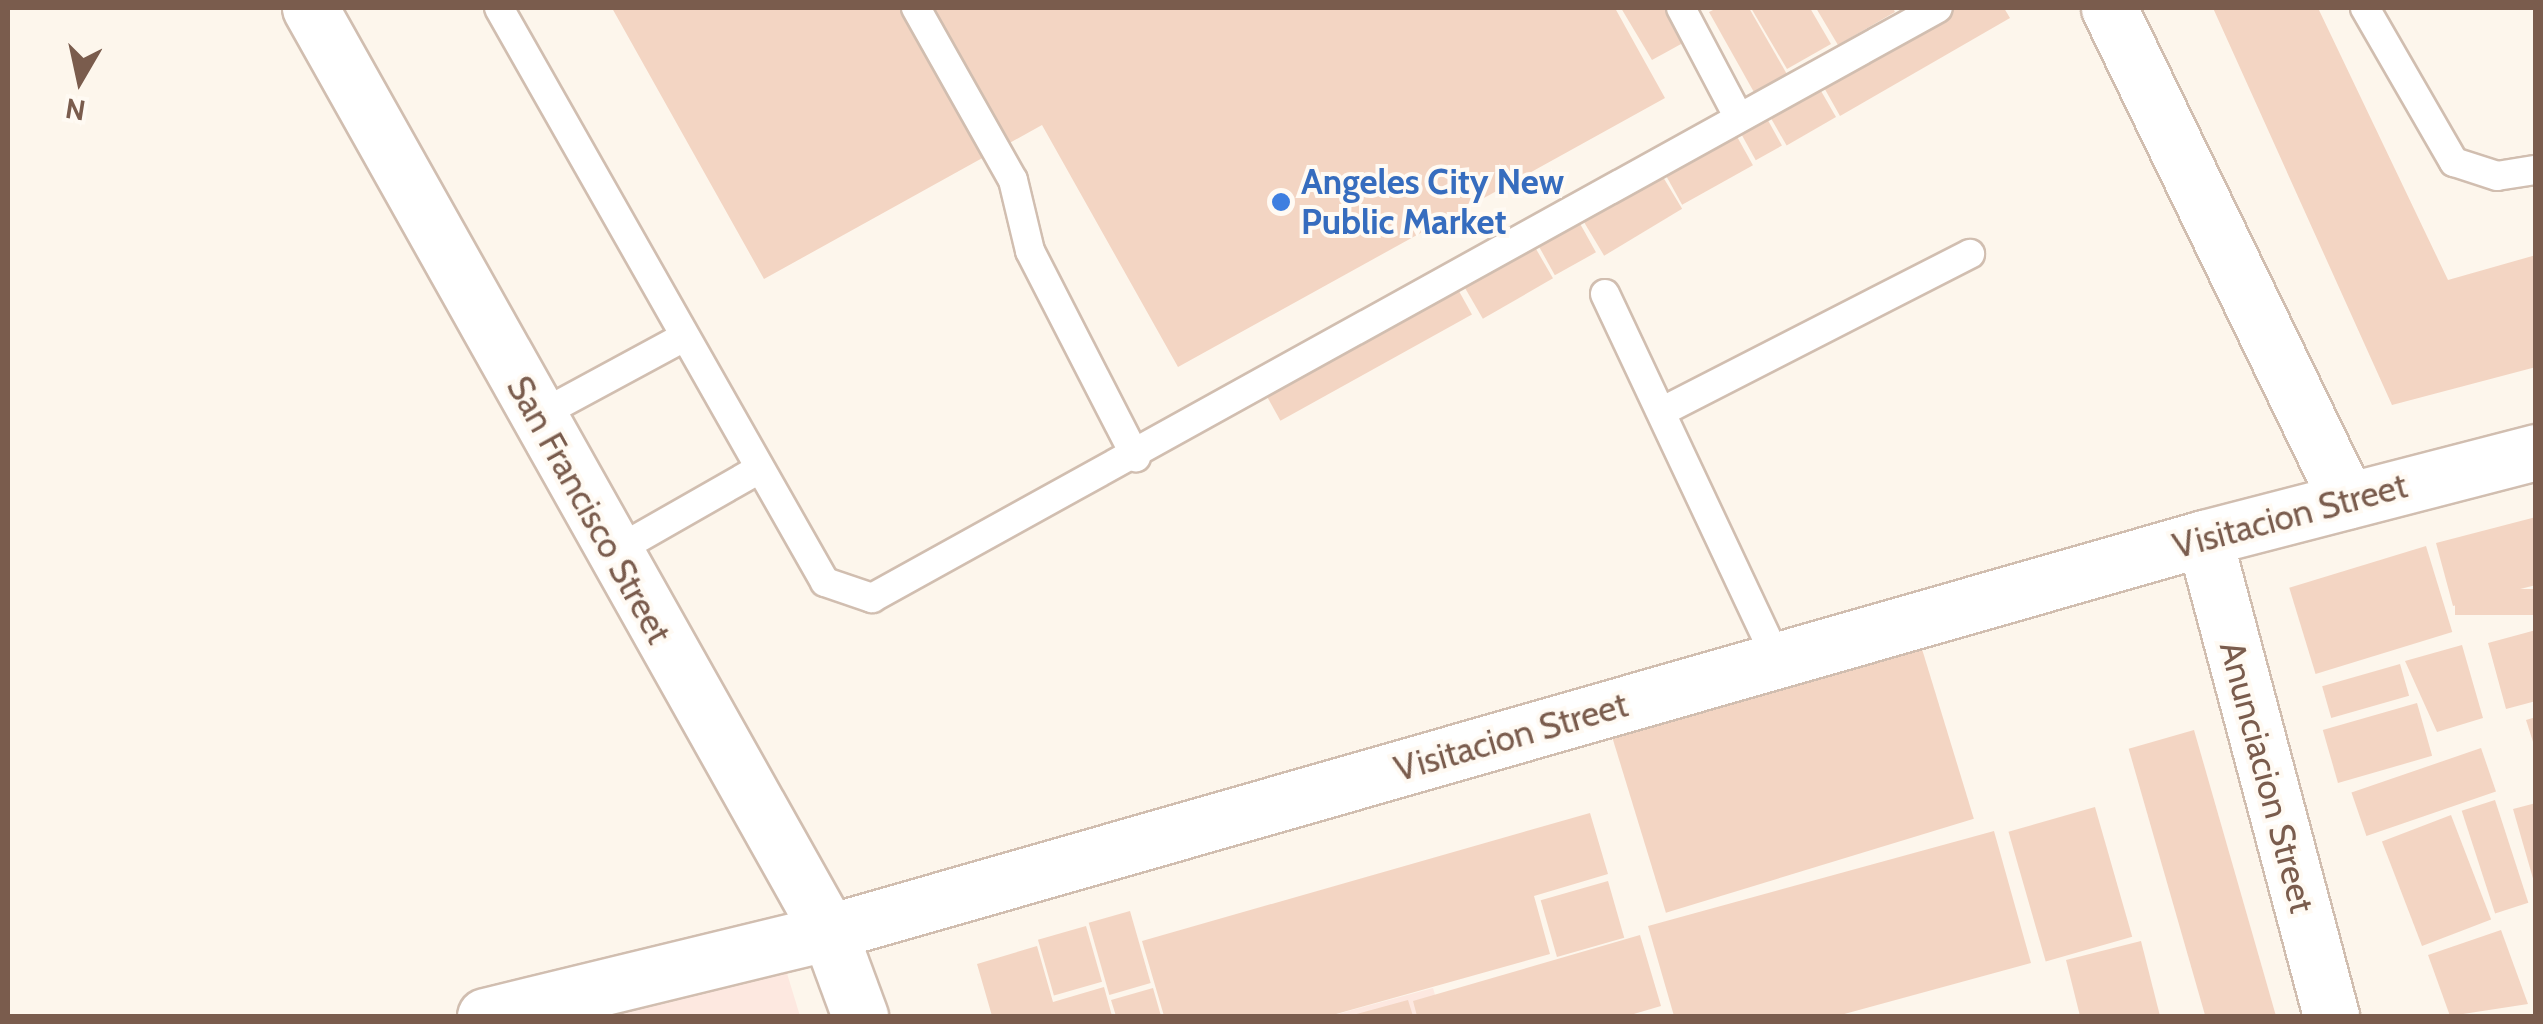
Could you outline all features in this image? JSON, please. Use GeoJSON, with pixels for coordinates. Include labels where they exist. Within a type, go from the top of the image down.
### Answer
{"type":"FeatureCollection","features":[{"type":"Feature","properties":{"kind":"street","name":"San Francisco Street"},"geometry":{"type":"LineString","coordinates":[[310,8],[536,418],[829,932],[860,1016]]}},
{"type":"Feature","properties":{"kind":"street"},"geometry":{"type":"LineString","coordinates":[[2109,8],[2348,500]]}},
{"type":"Feature","properties":{"kind":"street","name":"Visitacion Street"},"geometry":{"type":"LineString","coordinates":[[484,1016],[829,932],[2204,538],[2536,452]]}},
{"type":"Feature","properties":{"kind":"street","name":"Anunciacion Street"},"geometry":{"type":"LineString","coordinates":[[2204,538],[2331,1016]]}},
{"type":"Feature","properties":{"kind":"lane"},"geometry":{"type":"LineString","coordinates":[[499,8],[825,582],[872,598],[1136,457],[1737,114],[1938,8]]}},
{"type":"Feature","properties":{"kind":"lane"},"geometry":{"type":"LineString","coordinates":[[916,8],[1013,180],[1030,251],[1136,457]]}},
{"type":"Feature","properties":{"kind":"lane"},"geometry":{"type":"LineString","coordinates":[[1681,8],[1737,114]]}},
{"type":"Feature","properties":{"kind":"lane"},"geometry":{"type":"LineString","coordinates":[[2365,8],[2454,162],[2497,176],[2536,170]]}},
{"type":"Feature","properties":{"kind":"lane"},"geometry":{"type":"LineString","coordinates":[[1662,410],[1970,254]]}},
{"type":"Feature","properties":{"kind":"lane"},"geometry":{"type":"LineString","coordinates":[[1605,294],[1777,660]]}},
{"type":"Feature","properties":{"kind":"lane"},"geometry":{"type":"LineString","coordinates":[[536,418],[684,337]]}},
{"type":"Feature","properties":{"kind":"lane"},"geometry":{"type":"LineString","coordinates":[[612,553],[759,469]]}},
{"type":"Feature","properties":{"kind":"shaded area"},"geometry":{"type":"Polygon","coordinates":[[[782,957],[800,1016],[581,1016],[782,957]]]}},
{"type":"Feature","properties":{"kind":"shaded area"},"geometry":{"type":"Polygon","coordinates":[[[1433,988],[1441,1016],[1330,1016],[1433,988]]]}},
{"type":"Feature","properties":{"kind":"building","name":"Angeles City New Public Market"},"geometry":{"type":"Polygon","coordinates":[[[612,8],[1615,8],[1665,98],[1178,367],[1042,125],[764,279],[612,8]]]}},
{"type":"Feature","properties":{"kind":"building"},"geometry":{"type":"Polygon","coordinates":[[[1621,8],[1674,8],[1692,38],[1652,60],[1621,8]]]}},
{"type":"Feature","properties":{"kind":"building"},"geometry":{"type":"Polygon","coordinates":[[[1717,8],[1749,8],[1788,76],[1755,94],[1709,12],[1717,8]]]}},
{"type":"Feature","properties":{"kind":"building"},"geometry":{"type":"Polygon","coordinates":[[[1751,8],[1810,8],[1831,44],[1787,69],[1751,8]]]}},
{"type":"Feature","properties":{"kind":"building"},"geometry":{"type":"Polygon","coordinates":[[[1816,8],[1893,8],[1895,12],[1838,45],[1816,8]]]}},
{"type":"Feature","properties":{"kind":"building"},"geometry":{"type":"Polygon","coordinates":[[[1956,8],[2004,8],[2010,18],[1840,116],[1822,84],[1956,8]]]}},
{"type":"Feature","properties":{"kind":"building"},"geometry":{"type":"Polygon","coordinates":[[[2213,8],[2318,8],[2448,280],[2536,255],[2536,367],[2392,405],[2213,8]]]}},
{"type":"Feature","properties":{"kind":"building"},"geometry":{"type":"Polygon","coordinates":[[[1817,84],[1836,117],[1787,145],[1768,112],[1817,84]]]}},
{"type":"Feature","properties":{"kind":"building"},"geometry":{"type":"Polygon","coordinates":[[[1765,115],[1782,146],[1756,160],[1739,130],[1765,115]]]}},
{"type":"Feature","properties":{"kind":"building"},"geometry":{"type":"Polygon","coordinates":[[[1735,133],[1753,165],[1682,205],[1664,172],[1735,133]]]}},
{"type":"Feature","properties":{"kind":"building"},"geometry":{"type":"Polygon","coordinates":[[[1660,172],[1682,209],[1604,256],[1582,219],[1660,172]]]}},
{"type":"Feature","properties":{"kind":"building"},"geometry":{"type":"Polygon","coordinates":[[[1578,220],[1596,252],[1555,275],[1537,243],[1578,220]]]}},
{"type":"Feature","properties":{"kind":"building"},"geometry":{"type":"Polygon","coordinates":[[[1532,242],[1553,278],[1483,319],[1462,282],[1532,242]]]}},
{"type":"Feature","properties":{"kind":"building"},"geometry":{"type":"Polygon","coordinates":[[[1455,284],[1472,315],[1280,421],[1263,390],[1455,284]]]}},
{"type":"Feature","properties":{"kind":"building"},"geometry":{"type":"Polygon","coordinates":[[[2536,517],[2536,585],[2453,606],[2436,543],[2536,517]]]}},
{"type":"Feature","properties":{"kind":"building"},"geometry":{"type":"Polygon","coordinates":[[[2426,546],[2452,632],[2316,674],[2289,588],[2426,546]]]}},
{"type":"Feature","properties":{"kind":"building"},"geometry":{"type":"Polygon","coordinates":[[[2455,589],[2536,589],[2536,615],[2455,615],[2455,589]]]}},
{"type":"Feature","properties":{"kind":"building"},"geometry":{"type":"Polygon","coordinates":[[[2536,630],[2536,701],[2506,709],[2488,643],[2536,630]]]}},
{"type":"Feature","properties":{"kind":"building"},"geometry":{"type":"Polygon","coordinates":[[[1918,636],[1974,819],[1666,913],[1610,730],[1918,636]]]}},
{"type":"Feature","properties":{"kind":"building"},"geometry":{"type":"Polygon","coordinates":[[[2462,645],[2483,718],[2437,732],[2405,661],[2462,645]]]}},
{"type":"Feature","properties":{"kind":"building"},"geometry":{"type":"Polygon","coordinates":[[[2400,664],[2409,696],[2331,718],[2322,686],[2400,664]]]}},
{"type":"Feature","properties":{"kind":"building"},"geometry":{"type":"Polygon","coordinates":[[[2417,703],[2432,756],[2338,783],[2323,730],[2417,703]]]}},
{"type":"Feature","properties":{"kind":"building"},"geometry":{"type":"Polygon","coordinates":[[[2536,717],[2536,748],[2535,748],[2526,720],[2536,717]]]}},
{"type":"Feature","properties":{"kind":"building"},"geometry":{"type":"Polygon","coordinates":[[[2194,730],[2276,1016],[2205,1016],[2129,749],[2194,730]]]}},
{"type":"Feature","properties":{"kind":"building"},"geometry":{"type":"Polygon","coordinates":[[[2481,748],[2496,791],[2366,836],[2351,793],[2481,748]]]}},
{"type":"Feature","properties":{"kind":"building"},"geometry":{"type":"Polygon","coordinates":[[[2495,800],[2528,903],[2495,914],[2462,811],[2495,800]]]}},
{"type":"Feature","properties":{"kind":"building"},"geometry":{"type":"Polygon","coordinates":[[[2536,803],[2536,882],[2534,882],[2513,809],[2536,803]]]}},
{"type":"Feature","properties":{"kind":"building"},"geometry":{"type":"Polygon","coordinates":[[[2095,807],[2132,937],[2046,962],[2008,832],[2095,807]]]}},
{"type":"Feature","properties":{"kind":"building"},"geometry":{"type":"Polygon","coordinates":[[[1590,813],[1608,874],[1534,896],[1550,954],[1329,1016],[1164,1016],[1142,941],[1590,813]]]}},
{"type":"Feature","properties":{"kind":"building"},"geometry":{"type":"Polygon","coordinates":[[[2451,815],[2491,920],[2422,946],[2382,842],[2451,815]]]}},
{"type":"Feature","properties":{"kind":"building"},"geometry":{"type":"Polygon","coordinates":[[[1994,831],[2031,963],[1837,1016],[1674,1016],[1648,926],[1994,831]]]}},
{"type":"Feature","properties":{"kind":"building"},"geometry":{"type":"Polygon","coordinates":[[[1608,881],[1624,938],[1557,957],[1541,900],[1608,881]]]}},
{"type":"Feature","properties":{"kind":"building"},"geometry":{"type":"Polygon","coordinates":[[[1130,911],[1151,983],[1109,995],[1089,923],[1130,911]]]}},
{"type":"Feature","properties":{"kind":"building"},"geometry":{"type":"Polygon","coordinates":[[[1086,926],[1102,982],[1054,996],[1038,940],[1086,926]]]}},
{"type":"Feature","properties":{"kind":"building"},"geometry":{"type":"Polygon","coordinates":[[[2501,930],[2528,1004],[2450,1016],[2428,955],[2501,930]]]}},
{"type":"Feature","properties":{"kind":"building"},"geometry":{"type":"Polygon","coordinates":[[[1640,935],[1661,1006],[1627,1016],[1417,1016],[1413,1001],[1640,935]]]}},
{"type":"Feature","properties":{"kind":"building"},"geometry":{"type":"Polygon","coordinates":[[[2141,941],[2160,1016],[2080,1016],[2066,960],[2141,941]]]}},
{"type":"Feature","properties":{"kind":"building"},"geometry":{"type":"Polygon","coordinates":[[[1037,946],[1053,1002],[1104,987],[1112,1016],[992,1016],[977,964],[1037,946]]]}},
{"type":"Feature","properties":{"kind":"building"},"geometry":{"type":"Polygon","coordinates":[[[1153,988],[1161,1016],[1116,1016],[1111,1000],[1153,988]]]}},
{"type":"Feature","properties":{"kind":"building"},"geometry":{"type":"Polygon","coordinates":[[[1408,1000],[1413,1016],[1353,1016],[1353,1015],[1408,1000]]]}},
{"type":"Feature","properties":{"kind":"place","name":"Angeles City New Public Market"},"geometry":{"type":"Point","coordinates":[1281,202]}}]}
